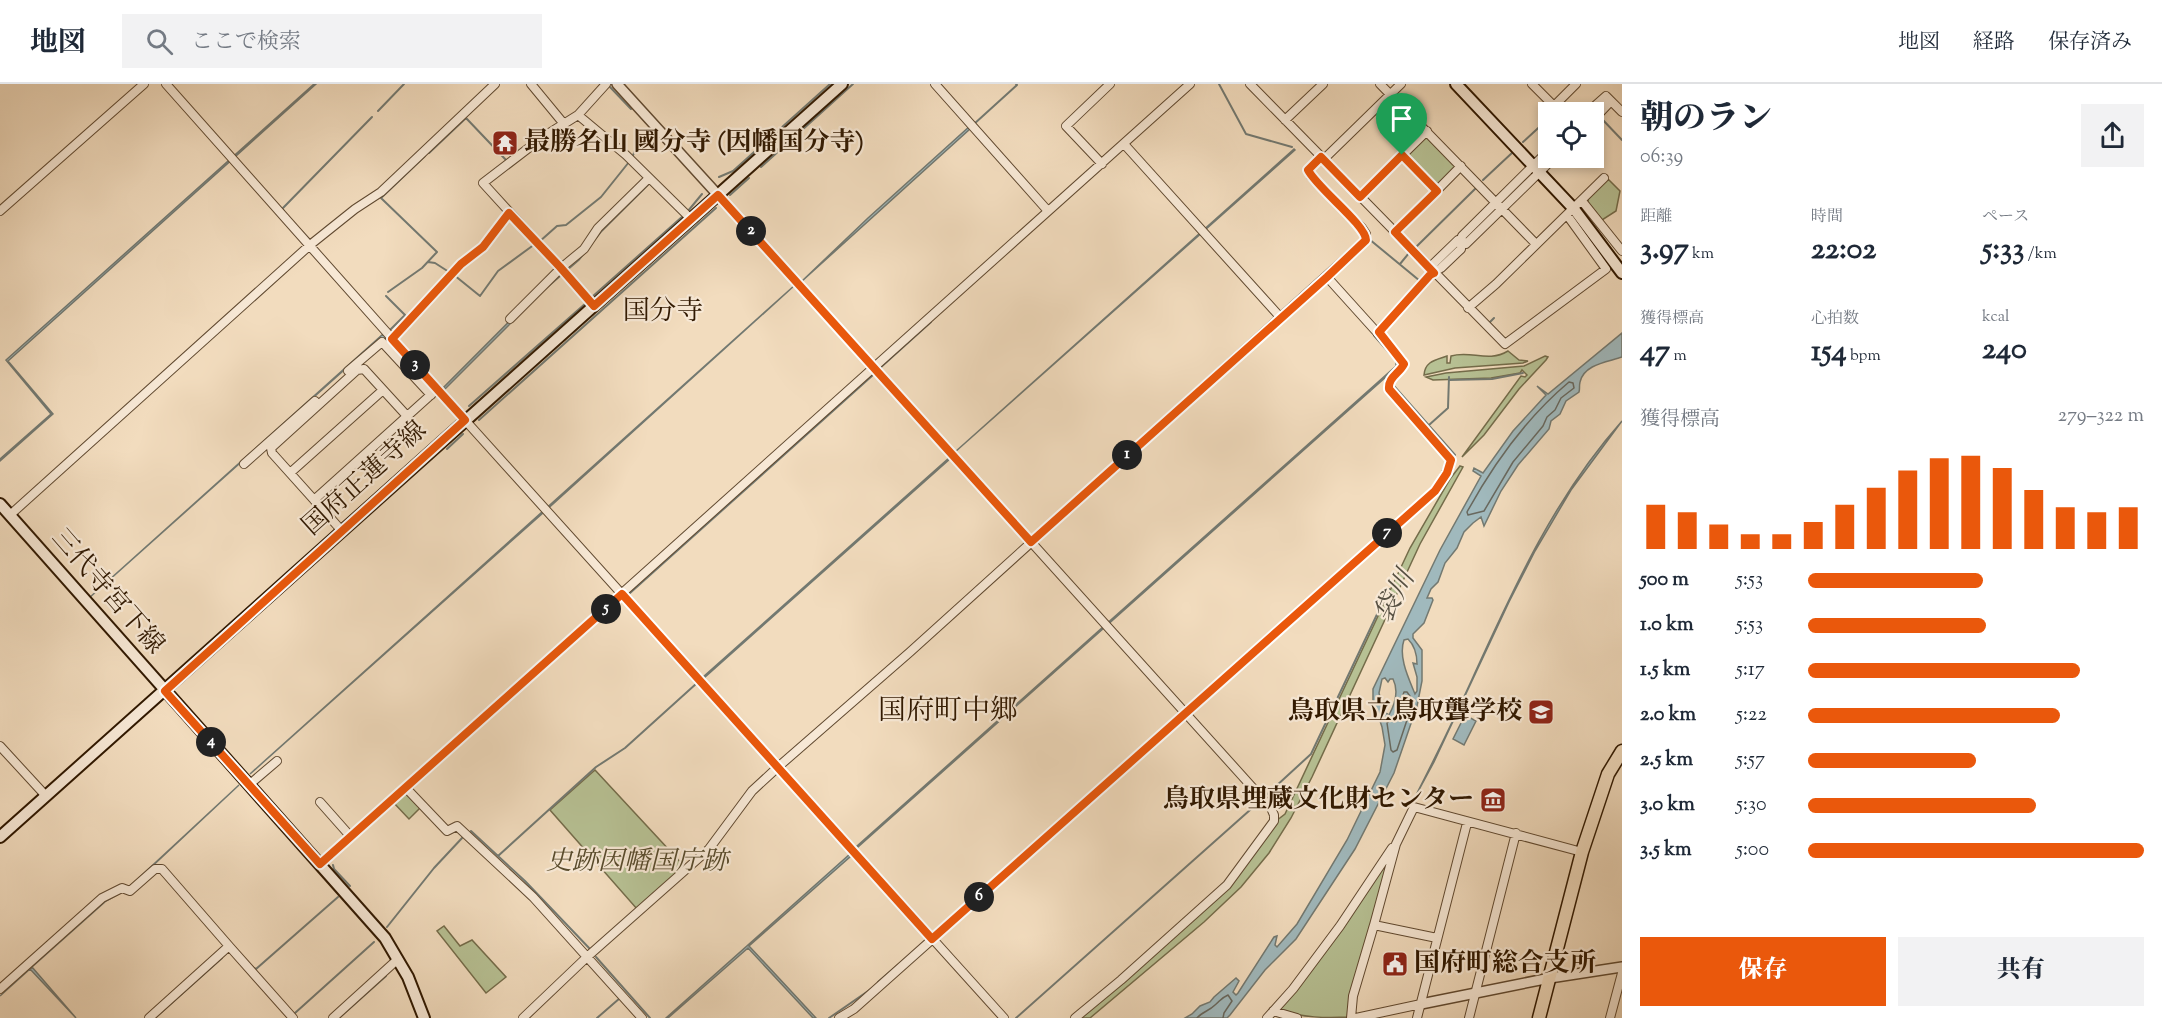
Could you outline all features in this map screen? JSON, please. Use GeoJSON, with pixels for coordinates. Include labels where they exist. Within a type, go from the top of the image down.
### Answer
{"type":"FeatureCollection","features":[{"type":"Feature","properties":{"kind":"main road","name":"国府正蓮寺線"},"geometry":{"type":"LineString","coordinates":[[0,837],[842,84]]}},
{"type":"Feature","properties":{"kind":"main road"},"geometry":{"type":"LineString","coordinates":[[1455,84],[1574,208],[1622,273]]}},
{"type":"Feature","properties":{"kind":"main road","name":"三代寺宮下線"},"geometry":{"type":"LineString","coordinates":[[0,504],[385,938],[408,976],[424,1018]]}},
{"type":"Feature","properties":{"kind":"main road"},"geometry":{"type":"LineString","coordinates":[[1539,1018],[1582,852],[1608,774],[1622,751]]}},
{"type":"Feature","properties":{"kind":"street"},"geometry":{"type":"LineString","coordinates":[[0,211],[144,84]]}},
{"type":"Feature","properties":{"kind":"street"},"geometry":{"type":"LineString","coordinates":[[166,84],[392,339],[434,392]]}},
{"type":"Feature","properties":{"kind":"street"},"geometry":{"type":"LineString","coordinates":[[10,515],[310,245],[355,209],[381,192],[495,84]]}},
{"type":"Feature","properties":{"kind":"street"},"geometry":{"type":"LineString","coordinates":[[531,84],[564,124]]}},
{"type":"Feature","properties":{"kind":"street"},"geometry":{"type":"LineString","coordinates":[[594,306],[483,183],[543,136],[578,115],[606,84]]}},
{"type":"Feature","properties":{"kind":"street"},"geometry":{"type":"LineString","coordinates":[[617,84],[1271,808],[1274,821],[1227,885],[1179,930],[1075,1018]]}},
{"type":"Feature","properties":{"kind":"street"},"geometry":{"type":"LineString","coordinates":[[935,84],[1048,211]]}},
{"type":"Feature","properties":{"kind":"street"},"geometry":{"type":"LineString","coordinates":[[1102,164],[1066,126],[1110,84]]}},
{"type":"Feature","properties":{"kind":"street"},"geometry":{"type":"LineString","coordinates":[[320,864],[1190,84]]}},
{"type":"Feature","properties":{"kind":"street"},"geometry":{"type":"LineString","coordinates":[[1250,84],[1505,344],[1606,269],[1574,208]]}},
{"type":"Feature","properties":{"kind":"street"},"geometry":{"type":"LineString","coordinates":[[1285,120],[1323,84]]}},
{"type":"Feature","properties":{"kind":"street"},"geometry":{"type":"LineString","coordinates":[[1380,84],[1536,244]]}},
{"type":"Feature","properties":{"kind":"street"},"geometry":{"type":"LineString","coordinates":[[523,1018],[587,957],[709,849],[752,791],[778,767],[910,652],[1366,240],[1366,234],[1311,176],[1308,170],[1401,84]]}},
{"type":"Feature","properties":{"kind":"street"},"geometry":{"type":"LineString","coordinates":[[1532,84],[1550,102]]}},
{"type":"Feature","properties":{"kind":"street"},"geometry":{"type":"LineString","coordinates":[[1558,102],[1576,84]]}},
{"type":"Feature","properties":{"kind":"street"},"geometry":{"type":"LineString","coordinates":[[1599,102],[1606,96],[1622,112]]}},
{"type":"Feature","properties":{"kind":"street"},"geometry":{"type":"LineString","coordinates":[[1604,108],[1611,101]]}},
{"type":"Feature","properties":{"kind":"street"},"geometry":{"type":"LineString","coordinates":[[578,115],[626,155],[691,219]]}},
{"type":"Feature","properties":{"kind":"street"},"geometry":{"type":"LineString","coordinates":[[1360,197],[1427,131]]}},
{"type":"Feature","properties":{"kind":"street"},"geometry":{"type":"LineString","coordinates":[[1124,144],[1281,318]]}},
{"type":"Feature","properties":{"kind":"street"},"geometry":{"type":"LineString","coordinates":[[1402,155],[1437,191]]}},
{"type":"Feature","properties":{"kind":"street"},"geometry":{"type":"LineString","coordinates":[[1395,232],[1461,166]]}},
{"type":"Feature","properties":{"kind":"street"},"geometry":{"type":"LineString","coordinates":[[1379,332],[1432,270],[1461,249],[1462,242],[1466,244],[1537,168]]}},
{"type":"Feature","properties":{"kind":"street"},"geometry":{"type":"LineString","coordinates":[[510,319],[561,268],[584,249],[598,228],[649,178]]}},
{"type":"Feature","properties":{"kind":"street"},"geometry":{"type":"LineString","coordinates":[[1468,308],[1496,284],[1604,178]]}},
{"type":"Feature","properties":{"kind":"street"},"geometry":{"type":"LineString","coordinates":[[1574,208],[1622,251]]}},
{"type":"Feature","properties":{"kind":"street"},"geometry":{"type":"LineString","coordinates":[[392,339],[455,270],[483,247],[509,213]]}},
{"type":"Feature","properties":{"kind":"street"},"geometry":{"type":"LineString","coordinates":[[839,1018],[854,1009],[1435,491],[1447,473],[1451,460],[1389,389],[1388,383],[1391,378],[1404,364],[1379,332],[1327,277]]}},
{"type":"Feature","properties":{"kind":"street"},"geometry":{"type":"LineString","coordinates":[[244,464],[382,342],[465,420],[1004,1018]]}},
{"type":"Feature","properties":{"kind":"street"},"geometry":{"type":"LineString","coordinates":[[342,531],[272,453],[271,448],[357,370],[364,369],[407,416]]}},
{"type":"Feature","properties":{"kind":"street"},"geometry":{"type":"LineString","coordinates":[[290,473],[383,390]]}},
{"type":"Feature","properties":{"kind":"street"},"geometry":{"type":"LineString","coordinates":[[314,500],[434,392]]}},
{"type":"Feature","properties":{"kind":"street"},"geometry":{"type":"LineString","coordinates":[[0,746],[45,796]]}},
{"type":"Feature","properties":{"kind":"street"},"geometry":{"type":"LineString","coordinates":[[250,784],[277,760]]}},
{"type":"Feature","properties":{"kind":"street"},"geometry":{"type":"LineString","coordinates":[[406,788],[447,831],[457,826],[533,897],[642,1018]]}},
{"type":"Feature","properties":{"kind":"street"},"geometry":{"type":"LineString","coordinates":[[320,802],[351,837]]}},
{"type":"Feature","properties":{"kind":"street"},"geometry":{"type":"LineString","coordinates":[[1267,1018],[1293,989],[1333,935],[1396,844],[1414,807],[1582,852]]}},
{"type":"Feature","properties":{"kind":"street"},"geometry":{"type":"LineString","coordinates":[[1417,1018],[1467,823]]}},
{"type":"Feature","properties":{"kind":"street"},"geometry":{"type":"LineString","coordinates":[[1469,1018],[1516,833]]}},
{"type":"Feature","properties":{"kind":"street"},"geometry":{"type":"LineString","coordinates":[[1351,1018],[1353,996],[1396,844]]}},
{"type":"Feature","properties":{"kind":"street"},"geometry":{"type":"LineString","coordinates":[[0,989],[102,898],[122,888],[130,891],[155,868],[162,869],[293,1018]]}},
{"type":"Feature","properties":{"kind":"street"},"geometry":{"type":"LineString","coordinates":[[1374,925],[1437,938]]}},
{"type":"Feature","properties":{"kind":"street"},"geometry":{"type":"LineString","coordinates":[[149,1018],[229,946]]}},
{"type":"Feature","properties":{"kind":"street"},"geometry":{"type":"LineString","coordinates":[[333,1018],[398,959]]}},
{"type":"Feature","properties":{"kind":"street"},"geometry":{"type":"LineString","coordinates":[[1356,1018],[1476,992],[1622,967]]}},
{"type":"Feature","properties":{"kind":"street"},"geometry":{"type":"LineString","coordinates":[[1610,1018],[1622,973]]}},
{"type":"Feature","properties":{"kind":"street"},"geometry":{"type":"LineString","coordinates":[[1273,1011],[1297,1018]]}},
{"type":"Feature","properties":{"kind":"green space"},"geometry":{"type":"Polygon","coordinates":[[[1425,137],[1428,137],[1455,165],[1455,169],[1436,187],[1406,155],[1425,137]]]}},
{"type":"Feature","properties":{"kind":"green space"},"geometry":{"type":"Polygon","coordinates":[[[1608,179],[1620,191],[1616,211],[1602,220],[1588,199],[1608,179]]]}},
{"type":"Feature","properties":{"kind":"green space"},"geometry":{"type":"Polygon","coordinates":[[[1508,351],[1519,360],[1528,361],[1455,368],[1424,375],[1429,364],[1447,356],[1447,363],[1450,363],[1451,356],[1466,354],[1493,356],[1508,351]]]}},
{"type":"Feature","properties":{"kind":"green space"},"geometry":{"type":"Polygon","coordinates":[[[1545,356],[1548,357],[1546,360],[1519,389],[1484,435],[1462,457],[1521,376],[1527,375],[1522,370],[1520,373],[1491,378],[1433,380],[1426,377],[1524,366],[1545,356]]]}},
{"type":"Feature","properties":{"kind":"green space"},"geometry":{"type":"Polygon","coordinates":[[[1460,466],[1463,467],[1420,544],[1312,777],[1291,818],[1269,853],[1241,887],[1204,922],[1090,1018],[1080,1018],[1229,885],[1276,821],[1285,814],[1410,548],[1460,466]]]}},
{"type":"Feature","properties":{"kind":"green space","name":"史跡因幡国庁跡"},"geometry":{"type":"Polygon","coordinates":[[[595,770],[684,866],[637,909],[550,810],[595,770]]]}},
{"type":"Feature","properties":{"kind":"green space"},"geometry":{"type":"Polygon","coordinates":[[[403,793],[407,793],[421,807],[409,819],[393,802],[403,793]]]}},
{"type":"Feature","properties":{"kind":"green space"},"geometry":{"type":"Polygon","coordinates":[[[1384,866],[1386,867],[1349,1017],[1306,1016],[1281,1010],[1279,1007],[1384,866]]]}},
{"type":"Feature","properties":{"kind":"green space"},"geometry":{"type":"Polygon","coordinates":[[[444,926],[460,946],[472,940],[506,977],[486,993],[437,931],[444,926]]]}},
{"type":"Feature","properties":{"kind":"water"},"geometry":{"type":"Polygon","coordinates":[[[316,84],[8,361],[53,414],[0,461],[51,414],[6,360],[316,84]]]}},
{"type":"Feature","properties":{"kind":"water"},"geometry":{"type":"Polygon","coordinates":[[[970,126],[971,128],[801,282],[868,218],[970,126]]]}},
{"type":"Feature","properties":{"kind":"water"},"geometry":{"type":"Polygon","coordinates":[[[1294,149],[1295,150],[955,452],[1294,149]]]}},
{"type":"Feature","properties":{"kind":"water"},"geometry":{"type":"Polygon","coordinates":[[[1538,165],[1538,168],[1541,168],[1374,332],[1398,361],[1397,367],[858,847],[1396,366],[1396,361],[1374,336],[1373,331],[1427,272],[1538,165]]]}},
{"type":"Feature","properties":{"kind":"water"},"geometry":{"type":"Polygon","coordinates":[[[649,181],[650,183],[601,232],[579,260],[542,292],[445,389],[444,387],[649,181]]]}},
{"type":"Feature","properties":{"kind":"water"},"geometry":{"type":"Polygon","coordinates":[[[795,285],[553,504],[250,774],[795,285]]]}},
{"type":"Feature","properties":{"kind":"water"},"geometry":{"type":"Polygon","coordinates":[[[1622,333],[1622,357],[1591,367],[1586,371],[1580,382],[1579,392],[1566,401],[1560,414],[1551,421],[1549,429],[1518,465],[1501,491],[1484,526],[1481,517],[1464,532],[1457,548],[1445,563],[1438,582],[1431,589],[1427,598],[1433,600],[1424,623],[1413,634],[1413,638],[1422,650],[1422,681],[1417,706],[1394,773],[1355,849],[1296,939],[1265,970],[1227,1018],[1185,1018],[1200,1006],[1210,1002],[1236,978],[1239,981],[1233,992],[1236,995],[1238,993],[1274,937],[1277,936],[1275,945],[1277,947],[1297,924],[1347,840],[1380,772],[1385,745],[1373,700],[1373,689],[1440,550],[1481,476],[1473,471],[1474,468],[1483,473],[1513,431],[1546,395],[1537,386],[1548,394],[1622,333]],[[1408,639],[1404,640],[1402,654],[1415,694],[1417,677],[1413,663],[1417,664],[1417,657],[1408,639]],[[1385,678],[1382,679],[1379,693],[1384,712],[1389,715],[1396,688],[1393,679],[1388,682],[1385,678]]]}},
{"type":"Feature","properties":{"kind":"water"},"geometry":{"type":"Polygon","coordinates":[[[383,334],[429,386],[427,387],[380,338],[89,598],[383,334]]]}},
{"type":"Feature","properties":{"kind":"water"},"geometry":{"type":"Polygon","coordinates":[[[1622,421],[1571,490],[1535,551],[1413,801],[1520,576],[1538,543],[1576,480],[1622,421]]]}},
{"type":"Feature","properties":{"kind":"water"},"geometry":{"type":"Polygon","coordinates":[[[950,457],[951,458],[703,677],[950,457]]]}},
{"type":"Feature","properties":{"kind":"water"},"geometry":{"type":"Polygon","coordinates":[[[1465,715],[1476,721],[1464,745],[1453,739],[1465,715]]]}},
{"type":"Feature","properties":{"kind":"water"},"geometry":{"type":"Polygon","coordinates":[[[239,785],[128,889],[106,901],[33,966],[106,900],[128,888],[239,785]]]}},
{"type":"Feature","properties":{"kind":"water"},"geometry":{"type":"Polygon","coordinates":[[[850,854],[851,856],[749,946],[816,1018],[813,1018],[748,948],[666,1018],[850,854]]]}},
{"type":"Feature","properties":{"kind":"water"},"geometry":{"type":"Polygon","coordinates":[[[32,967],[76,1018],[30,969],[0,996],[32,967]]]}},
{"type":"Feature","properties":{"kind":"waterway"},"geometry":{"type":"LineString","coordinates":[[378,111],[404,84]]}},
{"type":"Feature","properties":{"kind":"waterway"},"geometry":{"type":"LineString","coordinates":[[719,177],[733,171],[830,84]]}},
{"type":"Feature","properties":{"kind":"waterway"},"geometry":{"type":"LineString","coordinates":[[761,167],[853,84]]}},
{"type":"Feature","properties":{"kind":"waterway"},"geometry":{"type":"LineString","coordinates":[[974,124],[1016,84]]}},
{"type":"Feature","properties":{"kind":"waterway"},"geometry":{"type":"LineString","coordinates":[[1219,84],[1246,134],[1292,147]]}},
{"type":"Feature","properties":{"kind":"waterway"},"geometry":{"type":"LineString","coordinates":[[610,87],[631,109]]}},
{"type":"Feature","properties":{"kind":"waterway"},"geometry":{"type":"LineString","coordinates":[[284,211],[282,209],[372,117]]}},
{"type":"Feature","properties":{"kind":"waterway"},"geometry":{"type":"LineString","coordinates":[[429,153],[466,118],[506,160]]}},
{"type":"Feature","properties":{"kind":"waterway"},"geometry":{"type":"LineString","coordinates":[[1604,121],[1622,140]]}},
{"type":"Feature","properties":{"kind":"waterway"},"geometry":{"type":"LineString","coordinates":[[1523,142],[1538,128]]}},
{"type":"Feature","properties":{"kind":"waterway"},"geometry":{"type":"LineString","coordinates":[[632,158],[637,145],[649,133]]}},
{"type":"Feature","properties":{"kind":"waterway"},"geometry":{"type":"LineString","coordinates":[[1483,180],[1513,152]]}},
{"type":"Feature","properties":{"kind":"waterway"},"geometry":{"type":"LineString","coordinates":[[388,292],[422,268],[437,252],[381,198],[425,156]]}},
{"type":"Feature","properties":{"kind":"waterway"},"geometry":{"type":"LineString","coordinates":[[539,242],[557,226],[566,225],[601,197],[629,162]]}},
{"type":"Feature","properties":{"kind":"waterway"},"geometry":{"type":"LineString","coordinates":[[730,195],[749,178]]}},
{"type":"Feature","properties":{"kind":"waterway"},"geometry":{"type":"LineString","coordinates":[[1415,248],[1477,187]]}},
{"type":"Feature","properties":{"kind":"waterway"},"geometry":{"type":"LineString","coordinates":[[688,211],[702,194]]}},
{"type":"Feature","properties":{"kind":"waterway"},"geometry":{"type":"LineString","coordinates":[[479,420],[716,208]]}},
{"type":"Feature","properties":{"kind":"waterway"},"geometry":{"type":"LineString","coordinates":[[324,229],[347,211]]}},
{"type":"Feature","properties":{"kind":"waterway"},"geometry":{"type":"LineString","coordinates":[[592,297],[683,216]]}},
{"type":"Feature","properties":{"kind":"waterway"},"geometry":{"type":"LineString","coordinates":[[291,220],[310,240],[312,239]]}},
{"type":"Feature","properties":{"kind":"waterway"},"geometry":{"type":"LineString","coordinates":[[1369,239],[1420,281]]}},
{"type":"Feature","properties":{"kind":"waterway"},"geometry":{"type":"LineString","coordinates":[[454,275],[480,296],[498,271],[535,244]]}},
{"type":"Feature","properties":{"kind":"waterway"},"geometry":{"type":"LineString","coordinates":[[1400,264],[1409,253]]}},
{"type":"Feature","properties":{"kind":"waterway"},"geometry":{"type":"LineString","coordinates":[[428,262],[435,263],[449,272]]}},
{"type":"Feature","properties":{"kind":"waterway"},"geometry":{"type":"LineString","coordinates":[[386,296],[405,315],[389,331]]}},
{"type":"Feature","properties":{"kind":"waterway"},"geometry":{"type":"LineString","coordinates":[[469,406],[586,303]]}},
{"type":"Feature","properties":{"kind":"waterway"},"geometry":{"type":"LineString","coordinates":[[1489,323],[1494,318]]}},
{"type":"Feature","properties":{"kind":"waterway"},"geometry":{"type":"LineString","coordinates":[[880,368],[931,322]]}},
{"type":"Feature","properties":{"kind":"waterway"},"geometry":{"type":"LineString","coordinates":[[1449,380],[1492,379],[1523,373]]}},
{"type":"Feature","properties":{"kind":"waterway"},"geometry":{"type":"LineString","coordinates":[[630,593],[873,375]]}},
{"type":"Feature","properties":{"kind":"waterway"},"geometry":{"type":"LineString","coordinates":[[1429,425],[1448,408],[1449,377]]}},
{"type":"Feature","properties":{"kind":"waterway"},"geometry":{"type":"LineString","coordinates":[[1394,386],[1455,455]]}},
{"type":"Feature","properties":{"kind":"waterway"},"geometry":{"type":"LineString","coordinates":[[1130,448],[1153,428]]}},
{"type":"Feature","properties":{"kind":"waterway"},"geometry":{"type":"LineString","coordinates":[[447,449],[463,434]]}},
{"type":"Feature","properties":{"kind":"waterway"},"geometry":{"type":"LineString","coordinates":[[1032,536],[1084,490]]}},
{"type":"Feature","properties":{"kind":"waterway"},"geometry":{"type":"LineString","coordinates":[[1261,640],[1429,491]]}},
{"type":"Feature","properties":{"kind":"waterway","name":"袋川"},"geometry":{"type":"LineString","coordinates":[[1263,798],[1311,754],[1389,589]]}},
{"type":"Feature","properties":{"kind":"waterway"},"geometry":{"type":"LineString","coordinates":[[412,788],[621,600]]}},
{"type":"Feature","properties":{"kind":"waterway"},"geometry":{"type":"LineString","coordinates":[[1212,684],[1219,678]]}},
{"type":"Feature","properties":{"kind":"waterway"},"geometry":{"type":"LineString","coordinates":[[498,856],[596,767],[625,748],[697,683]]}},
{"type":"Feature","properties":{"kind":"waterway"},"geometry":{"type":"LineString","coordinates":[[1200,695],[1206,690]]}},
{"type":"Feature","properties":{"kind":"waterway"},"geometry":{"type":"LineString","coordinates":[[1185,708],[1195,699]]}},
{"type":"Feature","properties":{"kind":"waterway"},"geometry":{"type":"LineString","coordinates":[[1155,735],[1179,713]]}},
{"type":"Feature","properties":{"kind":"waterway"},"geometry":{"type":"LineString","coordinates":[[1059,821],[1150,740]]}},
{"type":"Feature","properties":{"kind":"waterway"},"geometry":{"type":"LineString","coordinates":[[334,857],[404,795]]}},
{"type":"Feature","properties":{"kind":"waterway"},"geometry":{"type":"LineString","coordinates":[[1016,1018],[1259,802]]}},
{"type":"Feature","properties":{"kind":"waterway"},"geometry":{"type":"LineString","coordinates":[[1031,846],[1052,827]]}},
{"type":"Feature","properties":{"kind":"waterway"},"geometry":{"type":"LineString","coordinates":[[471,831],[525,881],[590,949]]}},
{"type":"Feature","properties":{"kind":"waterway"},"geometry":{"type":"LineString","coordinates":[[387,927],[434,868],[463,837]]}},
{"type":"Feature","properties":{"kind":"waterway"},"geometry":{"type":"LineString","coordinates":[[983,888],[1026,850]]}},
{"type":"Feature","properties":{"kind":"waterway"},"geometry":{"type":"LineString","coordinates":[[333,865],[350,886]]}},
{"type":"Feature","properties":{"kind":"waterway"},"geometry":{"type":"LineString","coordinates":[[932,933],[978,892]]}},
{"type":"Feature","properties":{"kind":"waterway"},"geometry":{"type":"LineString","coordinates":[[252,967],[256,969],[338,897]]}},
{"type":"Feature","properties":{"kind":"waterway"},"geometry":{"type":"LineString","coordinates":[[295,1013],[374,942]]}},
{"type":"Feature","properties":{"kind":"waterway"},"geometry":{"type":"LineString","coordinates":[[596,957],[650,1018]]}},
{"type":"Feature","properties":{"kind":"waterway"},"geometry":{"type":"LineString","coordinates":[[155,1018],[222,958]]}},
{"type":"Feature","properties":{"kind":"waterway"},"geometry":{"type":"LineString","coordinates":[[878,982],[906,958]]}},
{"type":"Feature","properties":{"kind":"waterway"},"geometry":{"type":"LineString","coordinates":[[339,1018],[386,976]]}},
{"type":"Feature","properties":{"kind":"waterway"},"geometry":{"type":"LineString","coordinates":[[829,1018],[871,989]]}},
{"type":"Feature","properties":{"kind":"waterway"},"geometry":{"type":"LineString","coordinates":[[597,1018],[620,998]]}},
{"type":"Feature","properties":{"kind":"place","name":"最勝名山 國分寺 (因幡国分寺)"},"geometry":{"type":"Point","coordinates":[505,143]}},
{"type":"Feature","properties":{"kind":"place","name":"鳥取県立鳥取聾学校"},"geometry":{"type":"Point","coordinates":[1541,712]}},
{"type":"Feature","properties":{"kind":"place","name":"鳥取県埋蔵文化財センター"},"geometry":{"type":"Point","coordinates":[1493,800]}},
{"type":"Feature","properties":{"kind":"place","name":"国府町総合支所"},"geometry":{"type":"Point","coordinates":[1395,964]}},
{"type":"Feature","properties":{"kind":"district","name":"国分寺"},"geometry":{"type":"Point","coordinates":[663,312]}},
{"type":"Feature","properties":{"kind":"district","name":"国府町中郷"},"geometry":{"type":"Point","coordinates":[948,712]}},
{"type":"Feature","properties":{"kind":"route"},"geometry":{"type":"LineString","coordinates":[[1402,155],[1437,191],[1395,232],[1434,273],[1379,332],[1404,364],[1388,383],[1389,389],[1451,460],[1447,473],[1435,491],[932,939],[622,594],[320,864],[165,691],[465,420],[392,339],[461,264],[483,247],[509,213],[594,306],[718,195],[1031,542],[1366,240],[1366,234],[1362,228],[1336,203],[1308,170],[1321,157],[1360,197],[1402,155]]}}]}
